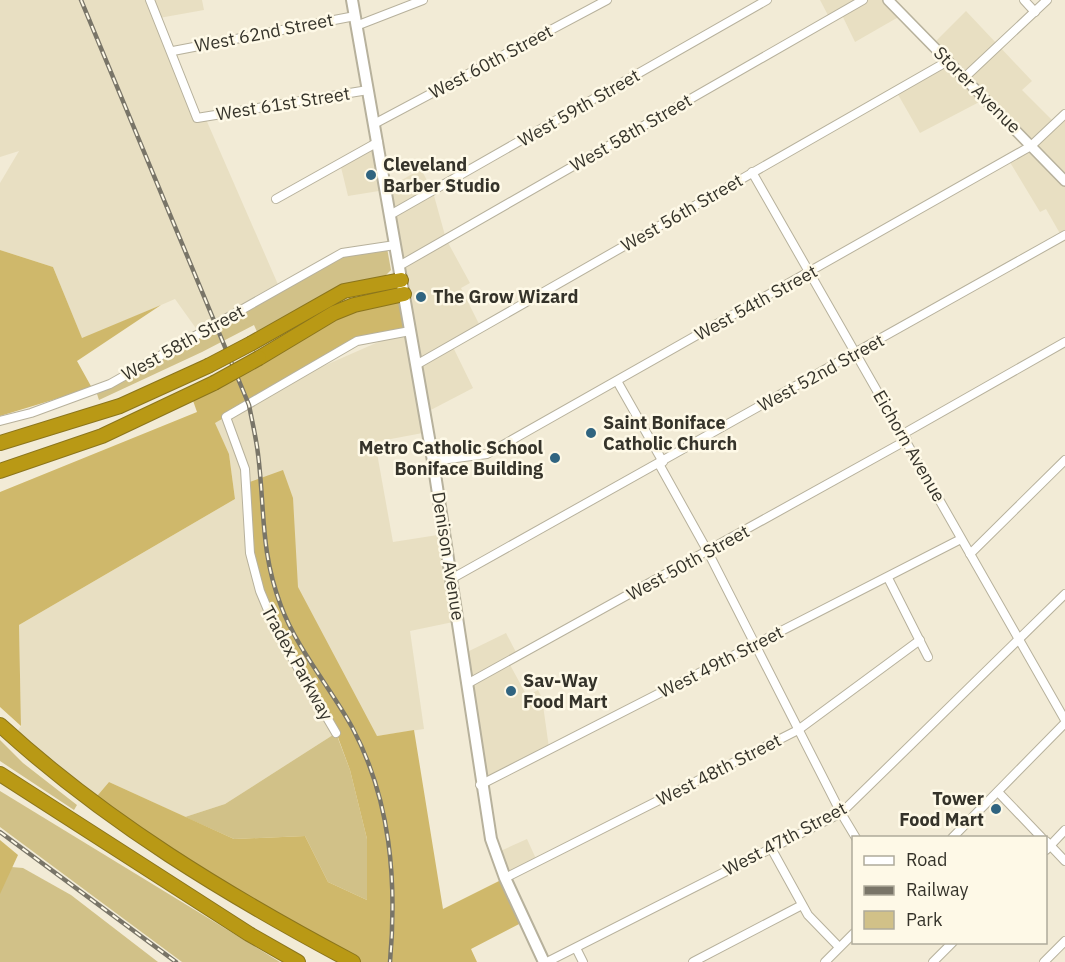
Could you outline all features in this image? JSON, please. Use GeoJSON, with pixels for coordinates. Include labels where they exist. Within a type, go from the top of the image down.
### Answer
{"type":"FeatureCollection","features":[{"type":"Feature","properties":{"kind":"highway"},"geometry":{"type":"LineString","coordinates":[[0,444],[120,406],[208,366],[344,291],[402,287]]}},
{"type":"Feature","properties":{"kind":"highway"},"geometry":{"type":"LineString","coordinates":[[0,471],[102,436],[214,383],[334,313],[402,287]]}},
{"type":"Feature","properties":{"kind":"highway"},"geometry":{"type":"LineString","coordinates":[[0,725],[92,802],[144,840],[209,881],[353,962]]}},
{"type":"Feature","properties":{"kind":"highway"},"geometry":{"type":"LineString","coordinates":[[0,774],[249,934],[298,962]]}},
{"type":"Feature","properties":{"kind":"highway"},"geometry":{"type":"LineString","coordinates":[[170,883],[311,962]]}},
{"type":"Feature","properties":{"kind":"main road","name":"Denison Avenue"},"geometry":{"type":"LineString","coordinates":[[352,0],[433,462],[480,785],[491,839],[505,878],[546,962]]}},
{"type":"Feature","properties":{"kind":"street"},"geometry":{"type":"LineString","coordinates":[[150,0],[172,51]]}},
{"type":"Feature","properties":{"kind":"street","name":"West 62nd Street"},"geometry":{"type":"LineString","coordinates":[[172,51],[356,21],[423,0]]}},
{"type":"Feature","properties":{"kind":"street","name":"West 60th Street"},"geometry":{"type":"LineString","coordinates":[[374,124],[607,0]]}},
{"type":"Feature","properties":{"kind":"street","name":"West 59th Street"},"geometry":{"type":"LineString","coordinates":[[390,215],[767,0]]}},
{"type":"Feature","properties":{"kind":"street","name":"West 58th Street"},"geometry":{"type":"LineString","coordinates":[[399,266],[863,0]]}},
{"type":"Feature","properties":{"kind":"street","name":"Storer Avenue"},"geometry":{"type":"LineString","coordinates":[[889,0],[1065,181]]}},
{"type":"Feature","properties":{"kind":"street"},"geometry":{"type":"LineString","coordinates":[[1024,0],[1035,12]]}},
{"type":"Feature","properties":{"kind":"street"},"geometry":{"type":"LineString","coordinates":[[964,78],[1047,0]]}},
{"type":"Feature","properties":{"kind":"street","name":"West 61st Street"},"geometry":{"type":"LineString","coordinates":[[172,51],[197,118],[368,90]]}},
{"type":"Feature","properties":{"kind":"street","name":"West 56th Street"},"geometry":{"type":"LineString","coordinates":[[416,365],[948,61]]}},
{"type":"Feature","properties":{"kind":"street","name":"West 54th Street"},"geometry":{"type":"LineString","coordinates":[[433,462],[487,454],[1031,146],[1065,114]]}},
{"type":"Feature","properties":{"kind":"street"},"geometry":{"type":"LineString","coordinates":[[276,199],[378,142]]}},
{"type":"Feature","properties":{"kind":"street","name":"Eichorn Avenue"},"geometry":{"type":"LineString","coordinates":[[752,172],[905,437],[1065,722]]}},
{"type":"Feature","properties":{"kind":"street","name":"West 52nd Street"},"geometry":{"type":"LineString","coordinates":[[451,579],[1065,235]]}},
{"type":"Feature","properties":{"kind":"street","name":"West 58th Street"},"geometry":{"type":"LineString","coordinates":[[0,421],[32,413],[103,388],[342,253],[395,244]]}},
{"type":"Feature","properties":{"kind":"street","name":"Tradex Parkway"},"geometry":{"type":"LineString","coordinates":[[336,733],[273,625],[260,591],[250,553],[245,469],[226,417],[357,341],[410,331]]}},
{"type":"Feature","properties":{"kind":"street","name":"West 50th Street"},"geometry":{"type":"LineString","coordinates":[[467,684],[708,552],[1065,342]]}},
{"type":"Feature","properties":{"kind":"street"},"geometry":{"type":"LineString","coordinates":[[617,381],[708,552],[841,813],[855,836]]}},
{"type":"Feature","properties":{"kind":"street"},"geometry":{"type":"LineString","coordinates":[[970,554],[1065,460]]}},
{"type":"Feature","properties":{"kind":"street","name":"West 49th Street"},"geometry":{"type":"LineString","coordinates":[[480,785],[961,539]]}},
{"type":"Feature","properties":{"kind":"street"},"geometry":{"type":"LineString","coordinates":[[888,578],[928,657]]}},
{"type":"Feature","properties":{"kind":"street","name":"West 47th Street"},"geometry":{"type":"LineString","coordinates":[[546,962],[841,813],[1065,594]]}},
{"type":"Feature","properties":{"kind":"street","name":"West 48th Street"},"geometry":{"type":"LineString","coordinates":[[505,878],[798,730],[920,640]]}},
{"type":"Feature","properties":{"kind":"street"},"geometry":{"type":"LineString","coordinates":[[953,836],[1065,722]]}},
{"type":"Feature","properties":{"kind":"street"},"geometry":{"type":"LineString","coordinates":[[998,792],[1041,836]]}},
{"type":"Feature","properties":{"kind":"street"},"geometry":{"type":"LineString","coordinates":[[1065,830],[1047,845],[1065,861]]}},
{"type":"Feature","properties":{"kind":"street"},"geometry":{"type":"LineString","coordinates":[[771,848],[808,915],[840,947]]}},
{"type":"Feature","properties":{"kind":"street"},"geometry":{"type":"LineString","coordinates":[[693,962],[802,905]]}},
{"type":"Feature","properties":{"kind":"street"},"geometry":{"type":"LineString","coordinates":[[825,962],[852,935]]}},
{"type":"Feature","properties":{"kind":"street"},"geometry":{"type":"LineString","coordinates":[[1044,962],[1065,941]]}},
{"type":"Feature","properties":{"kind":"street"},"geometry":{"type":"LineString","coordinates":[[933,962],[951,944]]}},
{"type":"Feature","properties":{"kind":"street"},"geometry":{"type":"LineString","coordinates":[[576,948],[583,962]]}},
{"type":"Feature","properties":{"kind":"shaded area"},"geometry":{"type":"Polygon","coordinates":[[[0,0],[202,0],[204,10],[159,18],[197,118],[205,117],[280,289],[200,334],[175,299],[82,339],[53,267],[0,250],[0,183],[19,151],[0,157],[0,0]]]}},
{"type":"Feature","properties":{"kind":"shaded area"},"geometry":{"type":"Polygon","coordinates":[[[820,0],[889,0],[902,15],[855,42],[841,13],[830,19],[820,0]]]}},
{"type":"Feature","properties":{"kind":"shaded area"},"geometry":{"type":"Polygon","coordinates":[[[966,11],[1032,81],[1022,90],[1055,123],[1065,114],[1065,235],[1062,237],[1046,209],[1040,212],[1008,159],[1031,146],[985,99],[920,133],[896,91],[947,61],[932,45],[966,11]]]}},
{"type":"Feature","properties":{"kind":"shaded area"},"geometry":{"type":"Polygon","coordinates":[[[378,142],[386,189],[421,169],[433,192],[446,239],[470,283],[461,288],[481,328],[452,345],[473,388],[425,413],[428,432],[375,442],[393,542],[444,534],[458,621],[410,631],[424,729],[377,736],[336,733],[225,804],[185,817],[109,782],[92,802],[13,737],[21,726],[19,625],[235,499],[229,454],[214,423],[287,382],[376,343],[410,331],[385,190],[348,196],[340,163],[378,142]]]}},
{"type":"Feature","properties":{"kind":"shaded area"},"geometry":{"type":"Polygon","coordinates":[[[0,250],[53,267],[82,338],[161,305],[77,361],[92,388],[0,416],[0,250]]]}},
{"type":"Feature","properties":{"kind":"shaded area"},"geometry":{"type":"Polygon","coordinates":[[[404,294],[410,331],[357,341],[215,423],[229,454],[235,499],[19,625],[21,726],[0,707],[0,492],[197,412],[191,395],[321,321],[404,294]]]}},
{"type":"Feature","properties":{"kind":"shaded area"},"geometry":{"type":"Polygon","coordinates":[[[283,470],[293,498],[298,587],[377,736],[414,730],[443,909],[505,878],[525,921],[471,949],[477,962],[360,962],[297,932],[92,802],[109,782],[234,839],[305,836],[328,882],[367,900],[367,839],[350,770],[336,732],[278,634],[250,553],[247,483],[283,470]]]}},
{"type":"Feature","properties":{"kind":"shaded area"},"geometry":{"type":"Polygon","coordinates":[[[506,633],[519,658],[509,663],[527,696],[538,690],[542,698],[549,748],[480,785],[463,654],[506,633]]]}},
{"type":"Feature","properties":{"kind":"shaded area"},"geometry":{"type":"Polygon","coordinates":[[[527,839],[537,861],[505,878],[496,853],[527,839]]]}},
{"type":"Feature","properties":{"kind":"shaded area"},"geometry":{"type":"Polygon","coordinates":[[[0,840],[18,855],[0,894],[0,840]]]}},
{"type":"Feature","properties":{"kind":"green space"},"geometry":{"type":"Polygon","coordinates":[[[387,248],[391,270],[384,277],[329,291],[258,334],[254,325],[99,400],[97,394],[344,254],[387,248]]]}},
{"type":"Feature","properties":{"kind":"green space"},"geometry":{"type":"Polygon","coordinates":[[[336,733],[350,770],[367,839],[367,900],[328,882],[305,836],[234,839],[185,817],[225,804],[336,733]]]}},
{"type":"Feature","properties":{"kind":"green space"},"geometry":{"type":"Polygon","coordinates":[[[0,740],[23,763],[77,805],[74,810],[0,761],[0,740]]]}},
{"type":"Feature","properties":{"kind":"green space"},"geometry":{"type":"Polygon","coordinates":[[[0,791],[280,962],[182,962],[0,827],[0,791]]]}},
{"type":"Feature","properties":{"kind":"green space"},"geometry":{"type":"Polygon","coordinates":[[[0,866],[23,868],[71,895],[158,962],[0,962],[0,866]]]}},
{"type":"Feature","properties":{"kind":"railway"},"geometry":{"type":"LineString","coordinates":[[81,0],[249,405],[258,454],[266,548],[281,606],[305,653],[352,727],[375,783],[383,812],[391,871],[390,962]]}},
{"type":"Feature","properties":{"kind":"railway"},"geometry":{"type":"LineString","coordinates":[[0,832],[176,962]]}},
{"type":"Feature","properties":{"kind":"place","name":"Cleveland Barber Studio"},"geometry":{"type":"Point","coordinates":[371,175]}},
{"type":"Feature","properties":{"kind":"place","name":"The Grow Wizard"},"geometry":{"type":"Point","coordinates":[421,297]}},
{"type":"Feature","properties":{"kind":"place","name":"Saint Boniface Catholic Church"},"geometry":{"type":"Point","coordinates":[591,433]}},
{"type":"Feature","properties":{"kind":"place","name":"Metro Catholic School Boniface Building"},"geometry":{"type":"Point","coordinates":[555,458]}},
{"type":"Feature","properties":{"kind":"place","name":"Sav-Way Food Mart"},"geometry":{"type":"Point","coordinates":[511,691]}},
{"type":"Feature","properties":{"kind":"place","name":"Tower Food Mart"},"geometry":{"type":"Point","coordinates":[996,809]}}]}
